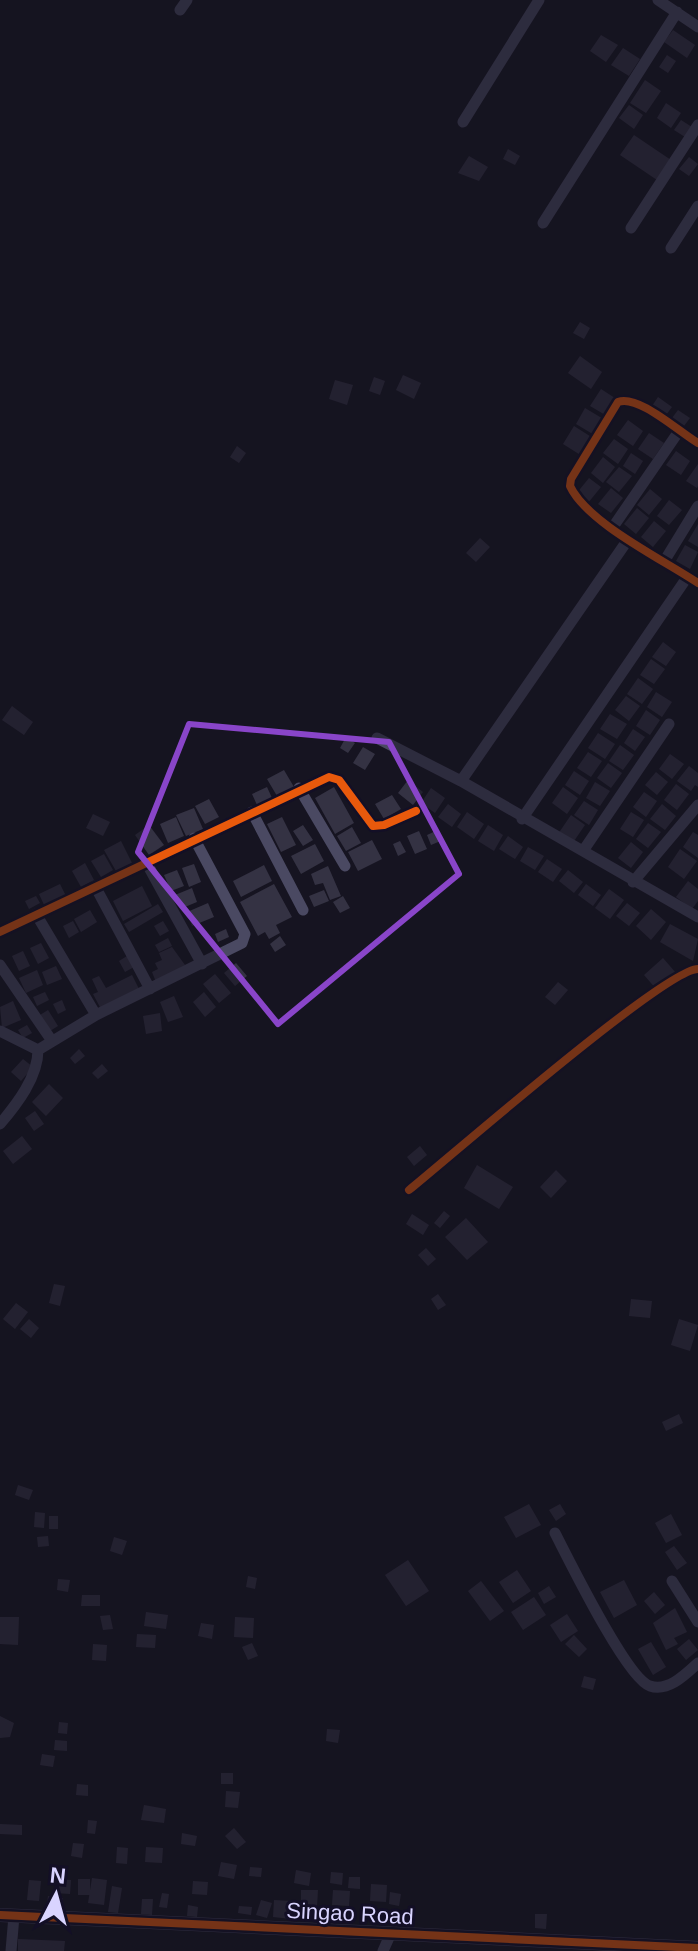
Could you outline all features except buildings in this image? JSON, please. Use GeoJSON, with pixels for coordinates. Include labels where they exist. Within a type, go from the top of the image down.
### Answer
{"type":"FeatureCollection","features":[{"type":"Feature","properties":{"kind":"street"},"geometry":{"type":"LineString","coordinates":[[463,122],[539,0]]}},
{"type":"Feature","properties":{"kind":"street"},"geometry":{"type":"LineString","coordinates":[[658,0],[698,27]]}},
{"type":"Feature","properties":{"kind":"street"},"geometry":{"type":"LineString","coordinates":[[543,223],[677,12]]}},
{"type":"Feature","properties":{"kind":"street"},"geometry":{"type":"LineString","coordinates":[[631,228],[698,125]]}},
{"type":"Feature","properties":{"kind":"street"},"geometry":{"type":"LineString","coordinates":[[671,248],[698,206]]}},
{"type":"Feature","properties":{"kind":"street"},"geometry":{"type":"LineString","coordinates":[[522,819],[693,580],[665,560],[627,541],[583,503],[571,490],[570,482],[618,402],[637,402],[698,443]]}},
{"type":"Feature","properties":{"kind":"street"},"geometry":{"type":"LineString","coordinates":[[613,527],[679,431]]}},
{"type":"Feature","properties":{"kind":"street"},"geometry":{"type":"LineString","coordinates":[[665,560],[698,506]]}},
{"type":"Feature","properties":{"kind":"street"},"geometry":{"type":"LineString","coordinates":[[461,781],[627,541]]}},
{"type":"Feature","properties":{"kind":"street"},"geometry":{"type":"LineString","coordinates":[[583,851],[669,724]]}},
{"type":"Feature","properties":{"kind":"street"},"geometry":{"type":"LineString","coordinates":[[377,738],[461,781],[522,819],[697,915]]}},
{"type":"Feature","properties":{"kind":"street"},"geometry":{"type":"LineString","coordinates":[[0,932],[299,788],[329,777],[337,778],[373,826],[384,825],[416,811]]}},
{"type":"Feature","properties":{"kind":"street"},"geometry":{"type":"LineString","coordinates":[[299,788],[345,866]]}},
{"type":"Feature","properties":{"kind":"street"},"geometry":{"type":"LineString","coordinates":[[633,882],[698,805]]}},
{"type":"Feature","properties":{"kind":"street"},"geometry":{"type":"LineString","coordinates":[[252,812],[303,910]]}},
{"type":"Feature","properties":{"kind":"street"},"geometry":{"type":"LineString","coordinates":[[0,1124],[35,1070],[38,1050],[96,1015],[242,943],[245,934],[194,838]]}},
{"type":"Feature","properties":{"kind":"street"},"geometry":{"type":"LineString","coordinates":[[146,862],[202,964]]}},
{"type":"Feature","properties":{"kind":"street"},"geometry":{"type":"LineString","coordinates":[[95,886],[150,989]]}},
{"type":"Feature","properties":{"kind":"street"},"geometry":{"type":"LineString","coordinates":[[36,914],[96,1015]]}},
{"type":"Feature","properties":{"kind":"street"},"geometry":{"type":"LineString","coordinates":[[0,965],[52,1041]]}},
{"type":"Feature","properties":{"kind":"street"},"geometry":{"type":"LineString","coordinates":[[409,1190],[623,1014],[682,972],[698,969]]}},
{"type":"Feature","properties":{"kind":"street"},"geometry":{"type":"LineString","coordinates":[[0,1031],[38,1050]]}},
{"type":"Feature","properties":{"kind":"street"},"geometry":{"type":"LineString","coordinates":[[555,1533],[611,1636],[642,1682],[652,1687],[664,1686],[678,1681],[698,1663]]}},
{"type":"Feature","properties":{"kind":"street"},"geometry":{"type":"LineString","coordinates":[[672,1581],[698,1622]]}},
{"type":"Feature","properties":{"kind":"street"},"geometry":{"type":"LineString","coordinates":[[7,1916],[11,1951]]}},
{"type":"Feature","properties":{"kind":"street","name":"Singao Road"},"geometry":{"type":"LineString","coordinates":[[7,1916],[698,1948]]}},
{"type":"Feature","properties":{"kind":"street"},"geometry":{"type":"LineString","coordinates":[[383,1951],[391,1933]]}},
{"type":"Feature","properties":{"kind":"highlighted area"},"geometry":{"type":"Polygon","coordinates":[[[189,724],[389,742],[459,874],[278,1024],[138,852],[189,724]]]}},
{"type":"Feature","properties":{"kind":"cycle path"},"geometry":{"type":"LineString","coordinates":[[698,443],[636,403],[618,402],[571,479],[570,486],[592,514],[609,527],[698,583]]}},
{"type":"Feature","properties":{"kind":"cycle path"},"geometry":{"type":"LineString","coordinates":[[0,932],[329,777],[339,780],[373,826],[384,825],[416,811]]}},
{"type":"Feature","properties":{"kind":"cycle path"},"geometry":{"type":"LineString","coordinates":[[409,1190],[603,1030],[678,977],[698,969]]}},
{"type":"Feature","properties":{"kind":"cycle path"},"geometry":{"type":"LineString","coordinates":[[0,1915],[698,1948]]}}]}
